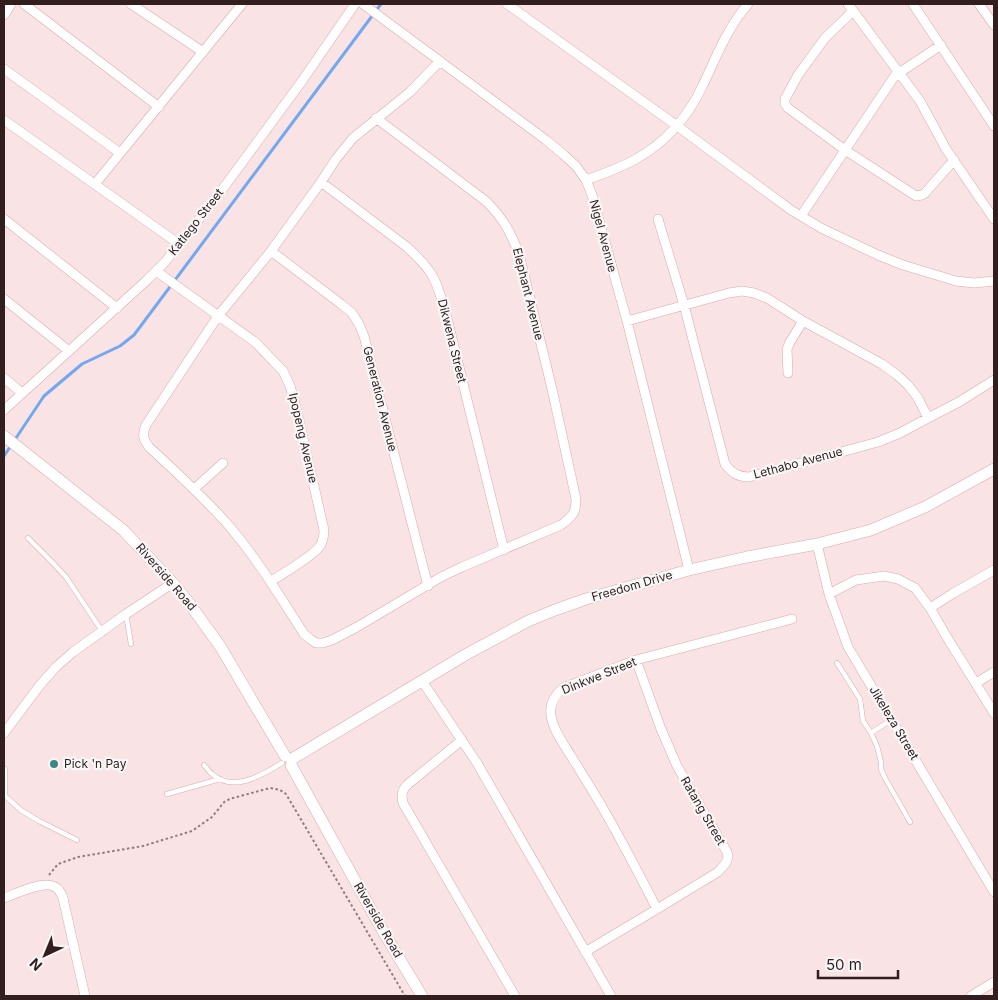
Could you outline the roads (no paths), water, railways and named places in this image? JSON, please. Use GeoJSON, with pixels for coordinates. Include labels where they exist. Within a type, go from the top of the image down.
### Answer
{"type":"FeatureCollection","features":[{"type":"Feature","properties":{"kind":"street"},"geometry":{"type":"LineString","coordinates":[[4,15],[11,4]]}},
{"type":"Feature","properties":{"kind":"street"},"geometry":{"type":"LineString","coordinates":[[24,4],[159,107]]}},
{"type":"Feature","properties":{"kind":"street"},"geometry":{"type":"LineString","coordinates":[[131,4],[203,52]]}},
{"type":"Feature","properties":{"kind":"street"},"geometry":{"type":"LineString","coordinates":[[95,184],[242,4]]}},
{"type":"Feature","properties":{"kind":"street","name":"Katlego Street"},"geometry":{"type":"LineString","coordinates":[[4,410],[156,271],[219,194],[302,81],[355,4]]}},
{"type":"Feature","properties":{"kind":"street","name":"Nigel Avenue"},"geometry":{"type":"LineString","coordinates":[[363,4],[564,155],[576,166],[586,180],[596,209],[627,321],[690,570]]}},
{"type":"Feature","properties":{"kind":"street"},"geometry":{"type":"LineString","coordinates":[[507,4],[801,216],[840,238],[903,265],[956,281],[974,284],[994,281]]}},
{"type":"Feature","properties":{"kind":"street"},"geometry":{"type":"LineString","coordinates":[[586,180],[636,159],[652,149],[677,126],[694,102],[729,30],[748,4]]}},
{"type":"Feature","properties":{"kind":"street"},"geometry":{"type":"LineString","coordinates":[[913,4],[994,126]]}},
{"type":"Feature","properties":{"kind":"street"},"geometry":{"type":"LineString","coordinates":[[980,4],[994,26]]}},
{"type":"Feature","properties":{"kind":"street"},"geometry":{"type":"LineString","coordinates":[[954,160],[925,193],[918,196],[911,194],[845,150],[788,108],[785,99],[798,75],[850,7],[920,101],[940,139],[994,219]]}},
{"type":"Feature","properties":{"kind":"street"},"geometry":{"type":"LineString","coordinates":[[801,216],[899,72],[941,45]]}},
{"type":"Feature","properties":{"kind":"street"},"geometry":{"type":"LineString","coordinates":[[376,118],[410,92],[440,61]]}},
{"type":"Feature","properties":{"kind":"street"},"geometry":{"type":"LineString","coordinates":[[4,69],[120,153]]}},
{"type":"Feature","properties":{"kind":"street","name":"Elephant Avenue"},"geometry":{"type":"LineString","coordinates":[[376,118],[487,202],[500,216],[511,233],[519,254],[552,389],[576,499],[576,508],[569,519],[561,524],[504,550],[484,556],[358,627],[332,640],[316,643],[304,634],[251,554],[231,528],[194,489],[149,447],[143,432],[218,316],[271,251],[336,159],[353,138],[376,118]]}},
{"type":"Feature","properties":{"kind":"street"},"geometry":{"type":"LineString","coordinates":[[4,120],[179,244]]}},
{"type":"Feature","properties":{"kind":"street","name":"Dikwena Street"},"geometry":{"type":"LineString","coordinates":[[321,182],[407,247],[420,259],[432,275],[439,290],[447,318],[504,550]]}},
{"type":"Feature","properties":{"kind":"street"},"geometry":{"type":"LineString","coordinates":[[4,219],[116,308]]}},
{"type":"Feature","properties":{"kind":"street","name":"Lethabo Avenue"},"geometry":{"type":"LineString","coordinates":[[658,219],[684,305],[725,464],[736,475],[749,477],[878,442],[900,433],[959,402],[994,380]]}},
{"type":"Feature","properties":{"kind":"street","name":"Generation Avenue"},"geometry":{"type":"LineString","coordinates":[[271,251],[352,313],[359,324],[364,336],[428,586]]}},
{"type":"Feature","properties":{"kind":"street","name":"Ipopeng Avenue"},"geometry":{"type":"LineString","coordinates":[[156,271],[255,342],[283,371],[296,402],[324,530],[324,538],[318,549],[270,582]]}},
{"type":"Feature","properties":{"kind":"street"},"geometry":{"type":"LineString","coordinates":[[627,321],[729,293],[742,291],[754,293],[767,298],[803,321],[882,364],[908,385],[918,398],[928,418]]}},
{"type":"Feature","properties":{"kind":"street"},"geometry":{"type":"LineString","coordinates":[[4,299],[68,351]]}},
{"type":"Feature","properties":{"kind":"street"},"geometry":{"type":"LineString","coordinates":[[788,373],[787,349],[803,321]]}},
{"type":"Feature","properties":{"kind":"street"},"geometry":{"type":"LineString","coordinates":[[4,378],[22,393]]}},
{"type":"Feature","properties":{"kind":"street","name":"Riverside Road"},"geometry":{"type":"LineString","coordinates":[[5,437],[123,530],[174,583],[189,603],[220,646],[422,996]]}},
{"type":"Feature","properties":{"kind":"street"},"geometry":{"type":"LineString","coordinates":[[194,489],[223,463]]}},
{"type":"Feature","properties":{"kind":"street","name":"Freedom Drive"},"geometry":{"type":"LineString","coordinates":[[288,761],[465,655],[528,621],[586,599],[690,570],[817,544],[871,530],[925,506],[994,469]]}},
{"type":"Feature","properties":{"kind":"street","name":"Jikeleza Street"},"geometry":{"type":"LineString","coordinates":[[817,544],[828,594],[848,646],[993,888]]}},
{"type":"Feature","properties":{"kind":"street"},"geometry":{"type":"LineString","coordinates":[[930,608],[994,570]]}},
{"type":"Feature","properties":{"kind":"street"},"geometry":{"type":"LineString","coordinates":[[828,594],[856,580],[884,576],[898,579],[915,588],[930,608],[994,713]]}},
{"type":"Feature","properties":{"kind":"street"},"geometry":{"type":"LineString","coordinates":[[4,733],[40,685],[73,652],[174,583]]}},
{"type":"Feature","properties":{"kind":"street","name":"Dinkwe Street"},"geometry":{"type":"LineString","coordinates":[[658,910],[632,858],[559,736],[550,712],[552,701],[563,688],[636,660],[792,619]]}},
{"type":"Feature","properties":{"kind":"street","name":"Ratang Street"},"geometry":{"type":"LineString","coordinates":[[585,952],[658,910],[718,872],[726,863],[728,857],[727,852],[677,766],[661,729],[636,660]]}},
{"type":"Feature","properties":{"kind":"street"},"geometry":{"type":"LineString","coordinates":[[976,683],[994,672]]}},
{"type":"Feature","properties":{"kind":"street"},"geometry":{"type":"LineString","coordinates":[[422,681],[482,772],[611,996]]}},
{"type":"Feature","properties":{"kind":"street"},"geometry":{"type":"LineString","coordinates":[[462,740],[408,784],[402,790],[401,796],[403,803],[515,996]]}},
{"type":"Feature","properties":{"kind":"street"},"geometry":{"type":"LineString","coordinates":[[4,898],[47,884],[56,887],[63,898],[85,996]]}},
{"type":"Feature","properties":{"kind":"street"},"geometry":{"type":"LineString","coordinates":[[971,996],[994,982]]}},
{"type":"Feature","properties":{"kind":"lane"},"geometry":{"type":"LineString","coordinates":[[28,538],[66,577],[102,631]]}},
{"type":"Feature","properties":{"kind":"lane"},"geometry":{"type":"LineString","coordinates":[[126,614],[131,644]]}},
{"type":"Feature","properties":{"kind":"lane"},"geometry":{"type":"LineString","coordinates":[[837,663],[860,699],[864,721],[877,746],[885,778],[910,822]]}},
{"type":"Feature","properties":{"kind":"lane"},"geometry":{"type":"LineString","coordinates":[[871,733],[892,720]]}},
{"type":"Feature","properties":{"kind":"lane"},"geometry":{"type":"LineString","coordinates":[[204,765],[212,774],[220,779],[238,783],[259,777],[288,761]]}},
{"type":"Feature","properties":{"kind":"lane"},"geometry":{"type":"LineString","coordinates":[[5,769],[4,795],[22,811],[77,840]]}},
{"type":"Feature","properties":{"kind":"lane"},"geometry":{"type":"LineString","coordinates":[[167,794],[220,779]]}},
{"type":"Feature","properties":{"kind":"waterway"},"geometry":{"type":"LineString","coordinates":[[4,456],[44,396],[82,364],[120,346],[134,335],[381,4]]}},
{"type":"Feature","properties":{"kind":"place","name":"Pick 'n Pay"},"geometry":{"type":"Point","coordinates":[54,764]}}]}
